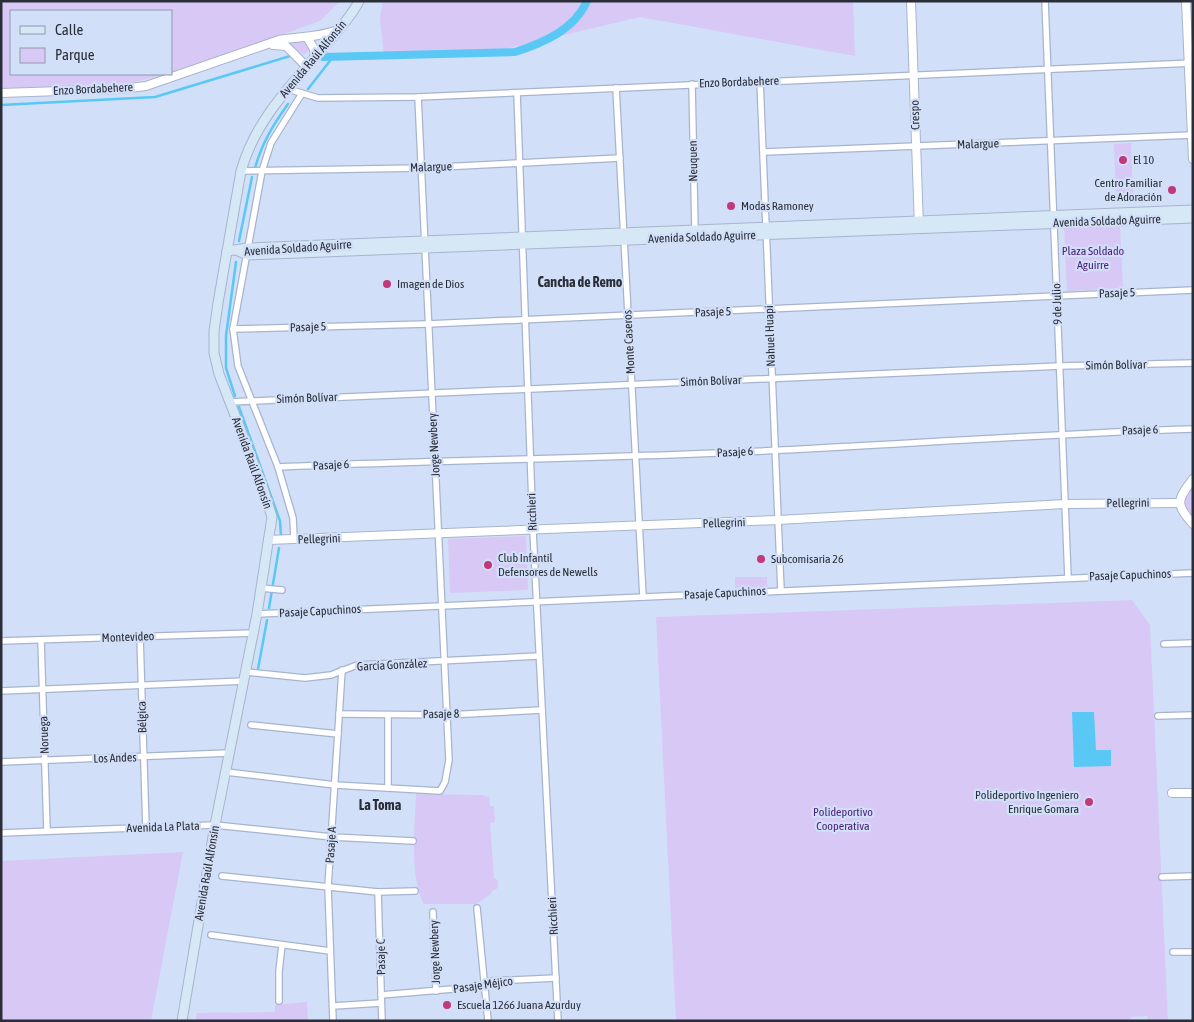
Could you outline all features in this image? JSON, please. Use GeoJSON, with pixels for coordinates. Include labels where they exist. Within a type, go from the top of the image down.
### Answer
{"type":"FeatureCollection","features":[{"type":"Feature","properties":{"kind":"main road","name":"Avenida Raúl Alfonsín"},"geometry":{"type":"LineString","coordinates":[[182,1021],[215,825],[247,672],[257,614],[272,589],[268,540],[272,517],[264,488],[219,374],[214,345],[218,303],[227,251],[241,171],[255,134],[265,116],[338,30],[359,1]]}},
{"type":"Feature","properties":{"kind":"main road","name":"Avenida Soldado Aguirre"},"geometry":{"type":"LineString","coordinates":[[227,251],[244,252],[919,225],[1193,210]]}},
{"type":"Feature","properties":{"kind":"main road","name":"Avenida Soldado Aguirre"},"geometry":{"type":"LineString","coordinates":[[1054,219],[1193,218]]}},
{"type":"Feature","properties":{"kind":"street","name":"Crespo"},"geometry":{"type":"LineString","coordinates":[[911,1],[919,225]]}},
{"type":"Feature","properties":{"kind":"street","name":"9 de Julio"},"geometry":{"type":"LineString","coordinates":[[1045,1],[1068,578]]}},
{"type":"Feature","properties":{"kind":"street"},"geometry":{"type":"LineString","coordinates":[[1186,1],[1191,63],[1193,159]]}},
{"type":"Feature","properties":{"kind":"street","name":"Enzo Bordabehere"},"geometry":{"type":"LineString","coordinates":[[1,93],[121,89],[146,86],[294,37],[316,37],[338,30]]}},
{"type":"Feature","properties":{"kind":"street"},"geometry":{"type":"LineString","coordinates":[[307,38],[314,49],[315,58]]}},
{"type":"Feature","properties":{"kind":"street"},"geometry":{"type":"LineString","coordinates":[[268,45],[286,46],[307,67]]}},
{"type":"Feature","properties":{"kind":"street","name":"Enzo Bordabehere"},"geometry":{"type":"LineString","coordinates":[[288,89],[301,95],[318,98],[418,97],[1191,63]]}},
{"type":"Feature","properties":{"kind":"street","name":"Nahuel Huapi"},"geometry":{"type":"LineString","coordinates":[[760,81],[780,591]]}},
{"type":"Feature","properties":{"kind":"street","name":"Neuquen"},"geometry":{"type":"LineString","coordinates":[[692,84],[695,234]]}},
{"type":"Feature","properties":{"kind":"street","name":"Monte Caseros"},"geometry":{"type":"LineString","coordinates":[[616,88],[643,597]]}},
{"type":"Feature","properties":{"kind":"street","name":"Ricchieri"},"geometry":{"type":"LineString","coordinates":[[517,93],[536,602],[558,1021]]}},
{"type":"Feature","properties":{"kind":"street"},"geometry":{"type":"LineString","coordinates":[[294,540],[293,518],[278,467],[235,355],[233,329],[244,252],[262,171],[271,143],[301,95]]}},
{"type":"Feature","properties":{"kind":"street","name":"Jorge Newbery"},"geometry":{"type":"LineString","coordinates":[[388,788],[440,791],[445,782],[449,760],[418,97]]}},
{"type":"Feature","properties":{"kind":"street","name":"Malargue"},"geometry":{"type":"LineString","coordinates":[[764,152],[1192,135]]}},
{"type":"Feature","properties":{"kind":"street","name":"Malargue"},"geometry":{"type":"LineString","coordinates":[[241,171],[421,168],[620,158]]}},
{"type":"Feature","properties":{"kind":"street","name":"Pasaje 5"},"geometry":{"type":"LineString","coordinates":[[233,329],[628,316],[1193,290]]}},
{"type":"Feature","properties":{"kind":"street","name":"Simón Bolívar"},"geometry":{"type":"LineString","coordinates":[[230,402],[1060,366],[1193,363]]}},
{"type":"Feature","properties":{"kind":"street","name":"Pasaje 6"},"geometry":{"type":"LineString","coordinates":[[278,467],[435,460],[636,457],[1062,433],[1193,429]]}},
{"type":"Feature","properties":{"kind":"street"},"geometry":{"type":"LineString","coordinates":[[1193,479],[1181,494],[1179,503],[1181,511],[1193,524]]}},
{"type":"Feature","properties":{"kind":"street","name":"Pellegrini"},"geometry":{"type":"LineString","coordinates":[[268,540],[438,535],[778,520],[1065,504],[1179,503]]}},
{"type":"Feature","properties":{"kind":"street","name":"Pasaje Capuchinos"},"geometry":{"type":"LineString","coordinates":[[257,614],[1193,573]]}},
{"type":"Feature","properties":{"kind":"street","name":"Montevideo"},"geometry":{"type":"LineString","coordinates":[[1,641],[254,633]]}},
{"type":"Feature","properties":{"kind":"street","name":"Bélgica"},"geometry":{"type":"LineString","coordinates":[[140,636],[146,828]]}},
{"type":"Feature","properties":{"kind":"street","name":"Noruega"},"geometry":{"type":"LineString","coordinates":[[40,640],[47,831]]}},
{"type":"Feature","properties":{"kind":"street"},"geometry":{"type":"LineString","coordinates":[[1164,644],[1193,643]]}},
{"type":"Feature","properties":{"kind":"street","name":"García González"},"geometry":{"type":"LineString","coordinates":[[247,672],[305,678],[331,675],[357,665],[539,656]]}},
{"type":"Feature","properties":{"kind":"street","name":"Pasaje A"},"geometry":{"type":"LineString","coordinates":[[333,1021],[328,887],[342,670]]}},
{"type":"Feature","properties":{"kind":"street"},"geometry":{"type":"LineString","coordinates":[[1,691],[245,682]]}},
{"type":"Feature","properties":{"kind":"street","name":"Pasaje 8"},"geometry":{"type":"LineString","coordinates":[[339,714],[446,715],[542,710]]}},
{"type":"Feature","properties":{"kind":"street"},"geometry":{"type":"LineString","coordinates":[[1158,716],[1193,714]]}},
{"type":"Feature","properties":{"kind":"street"},"geometry":{"type":"LineString","coordinates":[[226,772],[335,786],[388,788],[388,715]]}},
{"type":"Feature","properties":{"kind":"street"},"geometry":{"type":"LineString","coordinates":[[251,725],[338,734]]}},
{"type":"Feature","properties":{"kind":"street","name":"Los Andes"},"geometry":{"type":"LineString","coordinates":[[1,762],[230,753]]}},
{"type":"Feature","properties":{"kind":"street"},"geometry":{"type":"LineString","coordinates":[[1172,793],[1193,792]]}},
{"type":"Feature","properties":{"kind":"street","name":"Avenida La Plata"},"geometry":{"type":"LineString","coordinates":[[1,833],[215,825],[332,837],[413,841]]}},
{"type":"Feature","properties":{"kind":"street"},"geometry":{"type":"LineString","coordinates":[[222,876],[378,892],[415,891]]}},
{"type":"Feature","properties":{"kind":"street"},"geometry":{"type":"LineString","coordinates":[[1162,877],[1193,876]]}},
{"type":"Feature","properties":{"kind":"street","name":"Pasaje C"},"geometry":{"type":"LineString","coordinates":[[378,892],[382,1021]]}},
{"type":"Feature","properties":{"kind":"street"},"geometry":{"type":"LineString","coordinates":[[477,908],[488,1021]]}},
{"type":"Feature","properties":{"kind":"street","name":"Jorge Newbery"},"geometry":{"type":"LineString","coordinates":[[433,912],[436,991]]}},
{"type":"Feature","properties":{"kind":"street"},"geometry":{"type":"LineString","coordinates":[[211,935],[330,951]]}},
{"type":"Feature","properties":{"kind":"street"},"geometry":{"type":"LineString","coordinates":[[279,1001],[279,971],[282,945]]}},
{"type":"Feature","properties":{"kind":"street"},"geometry":{"type":"LineString","coordinates":[[1173,952],[1193,952]]}},
{"type":"Feature","properties":{"kind":"street","name":"Pasaje Méjico"},"geometry":{"type":"LineString","coordinates":[[381,994],[477,988],[491,981],[556,978]]}},
{"type":"Feature","properties":{"kind":"street"},"geometry":{"type":"LineString","coordinates":[[333,1006],[381,1003]]}},
{"type":"Feature","properties":{"kind":"green space"},"geometry":{"type":"Polygon","coordinates":[[[1,1],[340,1],[320,21],[172,74],[172,10],[10,10],[10,75],[165,75],[119,85],[1,88],[1,1]]]}},
{"type":"Feature","properties":{"kind":"green space"},"geometry":{"type":"Polygon","coordinates":[[[383,1],[853,1],[855,56],[640,17],[496,51],[384,57],[380,18],[383,1]]]}},
{"type":"Feature","properties":{"kind":"green space"},"geometry":{"type":"Polygon","coordinates":[[[303,40],[310,49],[304,55],[287,42],[303,40]]]}},
{"type":"Feature","properties":{"kind":"green space","name":"El 10"},"geometry":{"type":"Polygon","coordinates":[[[1131,143],[1133,195],[1116,196],[1114,144],[1131,143]]]}},
{"type":"Feature","properties":{"kind":"green space","name":"Plaza Soldado Aguirre"},"geometry":{"type":"Polygon","coordinates":[[[1120,224],[1123,288],[1067,291],[1064,227],[1120,224]]]}},
{"type":"Feature","properties":{"kind":"green space"},"geometry":{"type":"Polygon","coordinates":[[[1193,487],[1193,518],[1186,512],[1185,498],[1193,487]]]}},
{"type":"Feature","properties":{"kind":"green space","name":"Club Infantil Defensores de Newells"},"geometry":{"type":"Polygon","coordinates":[[[526,536],[528,590],[450,593],[448,539],[526,536]]]}},
{"type":"Feature","properties":{"kind":"green space"},"geometry":{"type":"Polygon","coordinates":[[[735,577],[767,577],[767,589],[735,590],[735,577]]]}},
{"type":"Feature","properties":{"kind":"green space","name":"Polideportivo Cooperativa"},"geometry":{"type":"Polygon","coordinates":[[[1132,600],[1150,625],[1168,1021],[1148,1021],[1147,1016],[1131,1017],[1131,1021],[676,1021],[656,617],[1132,600]]]}},
{"type":"Feature","properties":{"kind":"green space"},"geometry":{"type":"Polygon","coordinates":[[[416,794],[482,795],[489,797],[490,806],[494,806],[495,822],[490,823],[494,878],[498,881],[498,888],[476,904],[424,904],[416,880],[414,835],[416,794]]]}},
{"type":"Feature","properties":{"kind":"green space"},"geometry":{"type":"Polygon","coordinates":[[[183,852],[151,1021],[1,1021],[1,861],[183,852]]]}},
{"type":"Feature","properties":{"kind":"green space"},"geometry":{"type":"Polygon","coordinates":[[[307,1002],[308,1021],[195,1021],[197,1013],[275,1012],[275,1005],[307,1002]]]}},
{"type":"Feature","properties":{"kind":"water"},"geometry":{"type":"Polygon","coordinates":[[[1072,712],[1094,712],[1096,750],[1111,750],[1111,766],[1074,767],[1072,712]]]}},
{"type":"Feature","properties":{"kind":"waterway"},"geometry":{"type":"LineString","coordinates":[[323,57],[515,52],[547,40],[566,28],[587,1]]}},
{"type":"Feature","properties":{"kind":"waterway"},"geometry":{"type":"LineString","coordinates":[[1,105],[155,97],[290,56]]}},
{"type":"Feature","properties":{"kind":"waterway"},"geometry":{"type":"LineString","coordinates":[[308,89],[333,57]]}},
{"type":"Feature","properties":{"kind":"waterway"},"geometry":{"type":"LineString","coordinates":[[255,168],[268,134],[288,104]]}},
{"type":"Feature","properties":{"kind":"waterway"},"geometry":{"type":"LineString","coordinates":[[239,241],[252,177]]}},
{"type":"Feature","properties":{"kind":"waterway"},"geometry":{"type":"LineString","coordinates":[[235,396],[226,368],[226,336],[236,262]]}},
{"type":"Feature","properties":{"kind":"waterway"},"geometry":{"type":"LineString","coordinates":[[239,407],[280,521],[281,536]]}},
{"type":"Feature","properties":{"kind":"waterway"},"geometry":{"type":"LineString","coordinates":[[269,608],[279,548]]}},
{"type":"Feature","properties":{"kind":"waterway"},"geometry":{"type":"LineString","coordinates":[[258,669],[267,620]]}},
{"type":"Feature","properties":{"kind":"place","name":"El 10"},"geometry":{"type":"Point","coordinates":[1123,160]}},
{"type":"Feature","properties":{"kind":"place","name":"Centro Familiar de Adoración"},"geometry":{"type":"Point","coordinates":[1172,190]}},
{"type":"Feature","properties":{"kind":"place","name":"Modas Ramoney"},"geometry":{"type":"Point","coordinates":[731,206]}},
{"type":"Feature","properties":{"kind":"place","name":"Imagen de Dios"},"geometry":{"type":"Point","coordinates":[387,284]}},
{"type":"Feature","properties":{"kind":"place","name":"Subcomisaria 26"},"geometry":{"type":"Point","coordinates":[761,559]}},
{"type":"Feature","properties":{"kind":"place","name":"Club Infantil Defensores de Newells"},"geometry":{"type":"Point","coordinates":[488,565]}},
{"type":"Feature","properties":{"kind":"place","name":"Polideportivo Ingeniero Enrique Gomara"},"geometry":{"type":"Point","coordinates":[1089,802]}},
{"type":"Feature","properties":{"kind":"place","name":"Escuela 1266 Juana Azurduy"},"geometry":{"type":"Point","coordinates":[447,1005]}},
{"type":"Feature","properties":{"kind":"district","name":"Cancha de Remo"},"geometry":{"type":"Point","coordinates":[580,282]}},
{"type":"Feature","properties":{"kind":"district","name":"La Toma"},"geometry":{"type":"Point","coordinates":[380,805]}}]}
